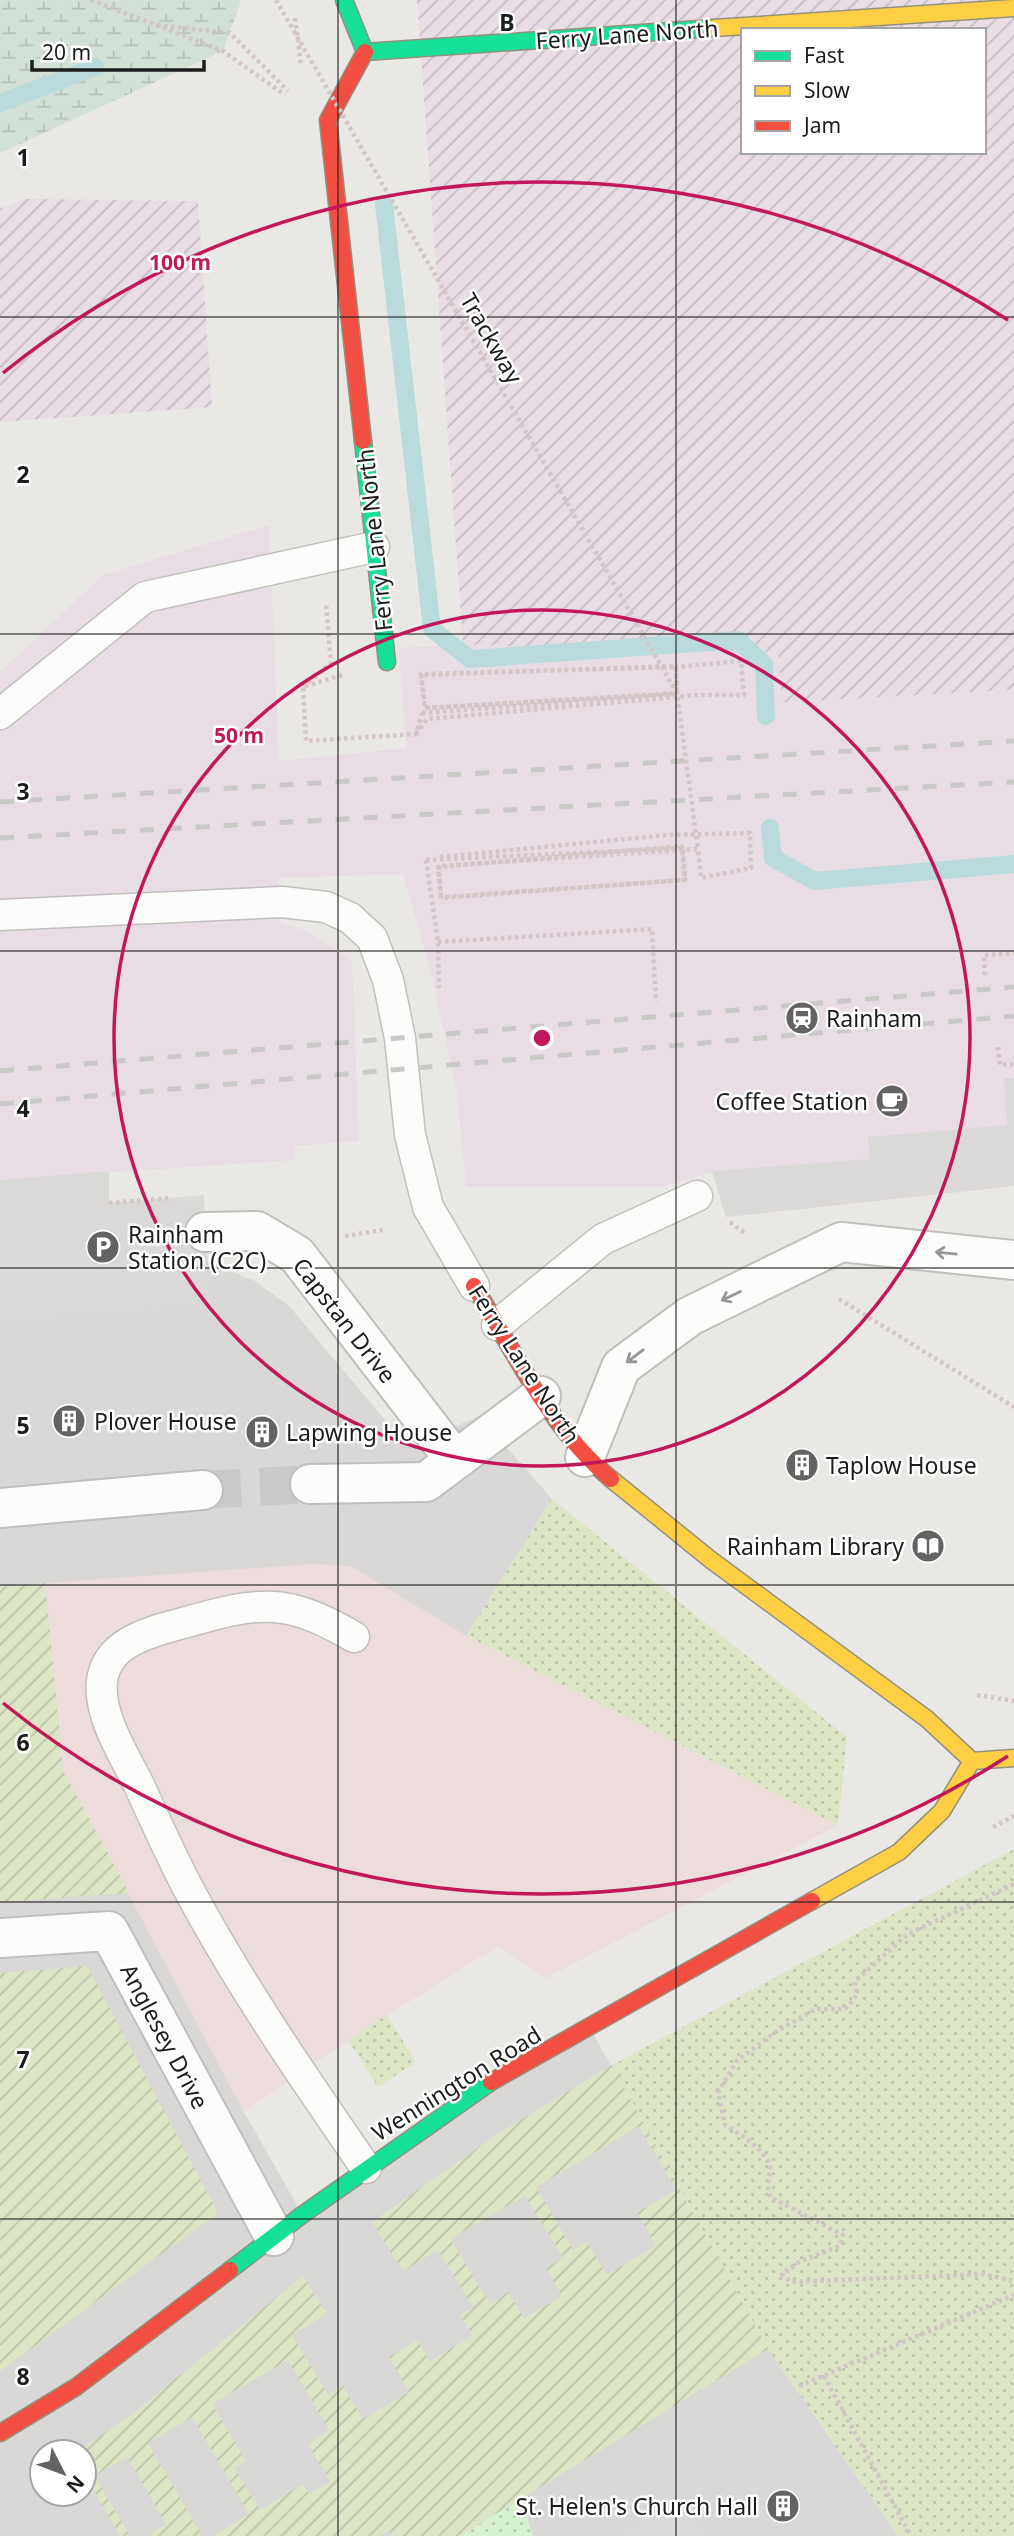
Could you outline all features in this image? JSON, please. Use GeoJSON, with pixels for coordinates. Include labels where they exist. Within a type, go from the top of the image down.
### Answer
{"type":"FeatureCollection","features":[{"type":"Feature","properties":{"kind":"street"},"geometry":{"type":"LineString","coordinates":[[328,120],[365,52],[344,0]]}},
{"type":"Feature","properties":{"kind":"street","name":"Ferry Lane North"},"geometry":{"type":"LineString","coordinates":[[365,52],[1014,8]]}},
{"type":"Feature","properties":{"kind":"street","name":"Ferry Lane North"},"geometry":{"type":"LineString","coordinates":[[328,120],[387,662]]}},
{"type":"Feature","properties":{"kind":"street","name":"Capstan Drive"},"geometry":{"type":"LineString","coordinates":[[205,1232],[257,1231],[297,1255],[455,1460]]}},
{"type":"Feature","properties":{"kind":"street"},"geometry":{"type":"LineString","coordinates":[[585,1457],[621,1367],[690,1316],[841,1242],[1014,1260]]}},
{"type":"Feature","properties":{"kind":"street","name":"Ferry Lane North"},"geometry":{"type":"LineString","coordinates":[[474,1286],[541,1396],[585,1457],[711,1560],[927,1719],[972,1761]]}},
{"type":"Feature","properties":{"kind":"street"},"geometry":{"type":"LineString","coordinates":[[310,1484],[426,1482],[541,1396]]}},
{"type":"Feature","properties":{"kind":"street"},"geometry":{"type":"LineString","coordinates":[[0,1508],[204,1490]]}},
{"type":"Feature","properties":{"kind":"street"},"geometry":{"type":"LineString","coordinates":[[972,1761],[1014,1758]]}},
{"type":"Feature","properties":{"kind":"street","name":"Wennington Road"},"geometry":{"type":"LineString","coordinates":[[0,2433],[76,2387],[366,2168],[485,2086],[899,1852],[942,1811],[972,1761]]}},
{"type":"Feature","properties":{"kind":"street","name":"Anglesey Drive"},"geometry":{"type":"LineString","coordinates":[[0,1938],[109,1931],[274,2236]]}},
{"type":"Feature","properties":{"kind":"lane"},"geometry":{"type":"LineString","coordinates":[[0,714],[145,597],[374,547]]}},
{"type":"Feature","properties":{"kind":"lane","name":"Ferry Lane North"},"geometry":{"type":"LineString","coordinates":[[0,915],[282,902],[326,907],[350,918],[372,938],[393,1004],[400,1038],[410,1135],[428,1207],[474,1286]]}},
{"type":"Feature","properties":{"kind":"lane"},"geometry":{"type":"LineString","coordinates":[[497,1325],[603,1239],[697,1196]]}},
{"type":"Feature","properties":{"kind":"lane"},"geometry":{"type":"LineString","coordinates":[[354,1637],[328,1622],[269,1604],[227,1611],[138,1635],[113,1654],[102,1680],[103,1701],[112,1730],[189,1891],[301,2074],[366,2168]]}},
{"type":"Feature","properties":{"kind":"path"},"geometry":{"type":"LineString","coordinates":[[91,0],[223,51],[306,109],[328,120]]}},
{"type":"Feature","properties":{"kind":"path","name":"Trackway"},"geometry":{"type":"LineString","coordinates":[[276,0],[677,693]]}},
{"type":"Feature","properties":{"kind":"path"},"geometry":{"type":"LineString","coordinates":[[149,24],[230,33],[306,109]]}},
{"type":"Feature","properties":{"kind":"path"},"geometry":{"type":"LineString","coordinates":[[416,734],[427,719],[697,695],[744,695],[741,661],[676,667],[569,670]]}},
{"type":"Feature","properties":{"kind":"path"},"geometry":{"type":"LineString","coordinates":[[387,662],[303,687],[306,741],[416,734]]}},
{"type":"Feature","properties":{"kind":"path"},"geometry":{"type":"LineString","coordinates":[[416,734],[424,710],[421,675],[676,666],[677,693]]}},
{"type":"Feature","properties":{"kind":"path"},"geometry":{"type":"LineString","coordinates":[[676,667],[677,693],[698,849],[701,878],[751,868],[750,834],[667,835],[426,860],[683,848],[685,880],[441,898],[439,866],[698,849]]}},
{"type":"Feature","properties":{"kind":"path"},"geometry":{"type":"LineString","coordinates":[[424,710],[451,706],[677,693]]}},
{"type":"Feature","properties":{"kind":"path"},"geometry":{"type":"LineString","coordinates":[[424,710],[677,693]]}},
{"type":"Feature","properties":{"kind":"path"},"geometry":{"type":"LineString","coordinates":[[549,890],[441,897],[439,867],[682,846],[685,880],[576,888]]}},
{"type":"Feature","properties":{"kind":"path"},"geometry":{"type":"LineString","coordinates":[[438,942],[652,929],[656,1002]]}},
{"type":"Feature","properties":{"kind":"path"},"geometry":{"type":"LineString","coordinates":[[985,975],[984,955],[1014,953]]}},
{"type":"Feature","properties":{"kind":"path"},"geometry":{"type":"LineString","coordinates":[[998,1048],[1000,1065],[1014,1064]]}},
{"type":"Feature","properties":{"kind":"path"},"geometry":{"type":"LineString","coordinates":[[697,1196],[789,1268],[1014,1407]]}},
{"type":"Feature","properties":{"kind":"path"},"geometry":{"type":"LineString","coordinates":[[334,1237],[383,1230]]}},
{"type":"Feature","properties":{"kind":"path"},"geometry":{"type":"LineString","coordinates":[[1014,1884],[908,1934],[855,1981],[857,1995],[845,2009],[816,2009],[774,2033],[737,2061],[718,2092],[725,2125],[743,2135],[769,2158],[771,2170],[766,2184],[771,2197],[843,2235],[839,2246],[799,2262],[782,2274],[791,2283],[984,2274],[1014,2281]]}},
{"type":"Feature","properties":{"kind":"path"},"geometry":{"type":"LineString","coordinates":[[799,2386],[1014,2295]]}},
{"type":"Feature","properties":{"kind":"path"},"geometry":{"type":"LineString","coordinates":[[824,2376],[911,2536]]}},
{"type":"Feature","properties":{"kind":"shaded area"},"geometry":{"type":"Polygon","coordinates":[[[417,0],[1014,0],[1014,690],[781,703],[777,652],[463,645],[417,0]]]}},
{"type":"Feature","properties":{"kind":"shaded area"},"geometry":{"type":"Polygon","coordinates":[[[25,199],[198,201],[212,407],[0,422],[0,209],[25,199]]]}},
{"type":"Feature","properties":{"kind":"shaded area"},"geometry":{"type":"Polygon","coordinates":[[[269,525],[279,761],[406,748],[399,648],[463,645],[778,652],[782,703],[1014,690],[1014,1186],[726,1217],[712,1172],[663,1187],[466,1187],[457,1093],[430,969],[403,874],[278,878],[281,922],[307,931],[352,960],[359,1141],[295,1146],[294,1160],[0,1180],[0,672],[103,575],[269,525]]]}},
{"type":"Feature","properties":{"kind":"shaded area"},"geometry":{"type":"Polygon","coordinates":[[[1004,1078],[1014,1078],[1014,1186],[726,1217],[712,1171],[869,1159],[868,1137],[1007,1125],[1004,1078]]]}},
{"type":"Feature","properties":{"kind":"shaded area","name":"Rainham Station (C2C)"},"geometry":{"type":"Polygon","coordinates":[[[109,1171],[109,1203],[204,1195],[210,1305],[0,1322],[0,1180],[109,1171]]]}},
{"type":"Feature","properties":{"kind":"shaded area"},"geometry":{"type":"Polygon","coordinates":[[[207,1262],[255,1281],[289,1306],[408,1447],[479,1416],[552,1499],[466,1636],[350,1566],[97,1834],[244,2112],[302,2214],[590,2028],[768,2349],[898,2536],[0,2536],[0,1322],[209,1305],[207,1262]]]}},
{"type":"Feature","properties":{"kind":"shaded area"},"geometry":{"type":"Polygon","coordinates":[[[314,1564],[350,1566],[466,1636],[838,1825],[546,1978],[498,1946],[348,2040],[244,2112],[63,1770],[45,1583],[314,1564]]]}},
{"type":"Feature","properties":{"kind":"shaded area"},"geometry":{"type":"Polygon","coordinates":[[[685,2493],[710,2536],[607,2536],[685,2493]]]}},
{"type":"Feature","properties":{"kind":"green space"},"geometry":{"type":"Polygon","coordinates":[[[0,0],[240,0],[240,4],[223,51],[0,153],[0,0]]]}},
{"type":"Feature","properties":{"kind":"green space"},"geometry":{"type":"Polygon","coordinates":[[[552,1499],[847,1737],[838,1825],[466,1636],[552,1499]]]}},
{"type":"Feature","properties":{"kind":"green space"},"geometry":{"type":"Polygon","coordinates":[[[45,1583],[63,1770],[129,1893],[0,1902],[0,1587],[45,1583]]]}},
{"type":"Feature","properties":{"kind":"green space"},"geometry":{"type":"Polygon","coordinates":[[[1014,1849],[1014,2536],[898,2536],[768,2349],[612,2065],[1014,1849]]]}},
{"type":"Feature","properties":{"kind":"green space"},"geometry":{"type":"Polygon","coordinates":[[[87,1966],[218,2213],[0,2371],[0,1973],[87,1966]]]}},
{"type":"Feature","properties":{"kind":"green space"},"geometry":{"type":"Polygon","coordinates":[[[387,2015],[416,2062],[378,2087],[348,2040],[387,2015]]]}},
{"type":"Feature","properties":{"kind":"green space"},"geometry":{"type":"Polygon","coordinates":[[[612,2065],[768,2349],[459,2536],[392,2536],[389,2530],[379,2536],[213,2536],[249,2514],[192,2417],[148,2443],[202,2536],[152,2536],[151,2534],[166,2524],[127,2457],[98,2474],[97,2438],[127,2418],[303,2276],[327,2314],[292,2335],[328,2395],[343,2386],[363,2419],[409,2392],[389,2357],[417,2340],[430,2361],[472,2336],[460,2314],[473,2307],[438,2250],[403,2271],[372,2222],[496,2135],[612,2065]],[[639,2126],[536,2187],[573,2250],[587,2242],[606,2275],[656,2246],[637,2212],[676,2190],[639,2126]],[[525,2196],[450,2239],[490,2304],[508,2292],[524,2318],[562,2296],[546,2268],[563,2258],[525,2196]],[[288,2360],[212,2404],[246,2461],[235,2468],[260,2510],[303,2484],[309,2494],[330,2482],[308,2444],[329,2430],[288,2360]]]}},
{"type":"Feature","properties":{"kind":"green space"},"geometry":{"type":"Polygon","coordinates":[[[98,2482],[130,2536],[120,2536],[98,2497],[98,2482]]]}},
{"type":"Feature","properties":{"kind":"green space"},"geometry":{"type":"Polygon","coordinates":[[[521,2499],[533,2536],[459,2536],[521,2499]]]}},
{"type":"Feature","properties":{"kind":"waterway"},"geometry":{"type":"LineString","coordinates":[[0,103],[95,67]]}},
{"type":"Feature","properties":{"kind":"waterway"},"geometry":{"type":"LineString","coordinates":[[384,204],[432,629],[470,659],[738,640],[764,664],[766,716]]}},
{"type":"Feature","properties":{"kind":"waterway"},"geometry":{"type":"LineString","coordinates":[[770,828],[773,858],[815,881],[1014,864]]}},
{"type":"Feature","properties":{"kind":"tunnel"},"geometry":{"type":"LineString","coordinates":[[203,1490],[310,1484]]}},
{"type":"Feature","properties":{"kind":"railway"},"geometry":{"type":"LineString","coordinates":[[0,802],[1014,741]]}},
{"type":"Feature","properties":{"kind":"railway"},"geometry":{"type":"LineString","coordinates":[[0,838],[1014,782]]}},
{"type":"Feature","properties":{"kind":"railway"},"geometry":{"type":"LineString","coordinates":[[0,1071],[1014,987]]}},
{"type":"Feature","properties":{"kind":"railway"},"geometry":{"type":"LineString","coordinates":[[0,1104],[1014,1016]]}},
{"type":"Feature","properties":{"kind":"traffic: fast"},"geometry":{"type":"LineString","coordinates":[[344,0],[365,52],[714,28]]}},
{"type":"Feature","properties":{"kind":"traffic: fast"},"geometry":{"type":"LineString","coordinates":[[363,441],[387,662]]}},
{"type":"Feature","properties":{"kind":"traffic: fast"},"geometry":{"type":"LineString","coordinates":[[230,2270],[302,2215],[491,2082]]}},
{"type":"Feature","properties":{"kind":"traffic: slow"},"geometry":{"type":"LineString","coordinates":[[714,28],[1014,8]]}},
{"type":"Feature","properties":{"kind":"traffic: slow"},"geometry":{"type":"LineString","coordinates":[[611,1479],[711,1560],[927,1719],[972,1761]]}},
{"type":"Feature","properties":{"kind":"traffic: slow"},"geometry":{"type":"LineString","coordinates":[[972,1761],[1014,1758]]}},
{"type":"Feature","properties":{"kind":"traffic: slow"},"geometry":{"type":"LineString","coordinates":[[812,1901],[899,1852],[942,1811],[972,1761]]}},
{"type":"Feature","properties":{"kind":"traffic: jam"},"geometry":{"type":"LineString","coordinates":[[363,441],[328,120],[365,52]]}},
{"type":"Feature","properties":{"kind":"traffic: jam"},"geometry":{"type":"LineString","coordinates":[[474,1286],[552,1413],[570,1437],[611,1479]]}},
{"type":"Feature","properties":{"kind":"traffic: jam"},"geometry":{"type":"LineString","coordinates":[[491,2082],[812,1901]]}},
{"type":"Feature","properties":{"kind":"traffic: jam"},"geometry":{"type":"LineString","coordinates":[[0,2433],[76,2387],[230,2270]]}},
{"type":"Feature","properties":{"kind":"place","name":"Rainham"},"geometry":{"type":"Point","coordinates":[802,1018]}},
{"type":"Feature","properties":{"kind":"place","name":"Coffee Station"},"geometry":{"type":"Point","coordinates":[892,1101]}},
{"type":"Feature","properties":{"kind":"place","name":"Rainham Station (C2C)"},"geometry":{"type":"Point","coordinates":[103,1247]}},
{"type":"Feature","properties":{"kind":"place","name":"Plover House"},"geometry":{"type":"Point","coordinates":[69,1421]}},
{"type":"Feature","properties":{"kind":"place","name":"Lapwing House"},"geometry":{"type":"Point","coordinates":[262,1432]}},
{"type":"Feature","properties":{"kind":"place","name":"Taplow House"},"geometry":{"type":"Point","coordinates":[802,1465]}},
{"type":"Feature","properties":{"kind":"place","name":"Rainham Library"},"geometry":{"type":"Point","coordinates":[928,1546]}},
{"type":"Feature","properties":{"kind":"place","name":"St. Helen's Church Hall"},"geometry":{"type":"Point","coordinates":[783,2506]}}]}
